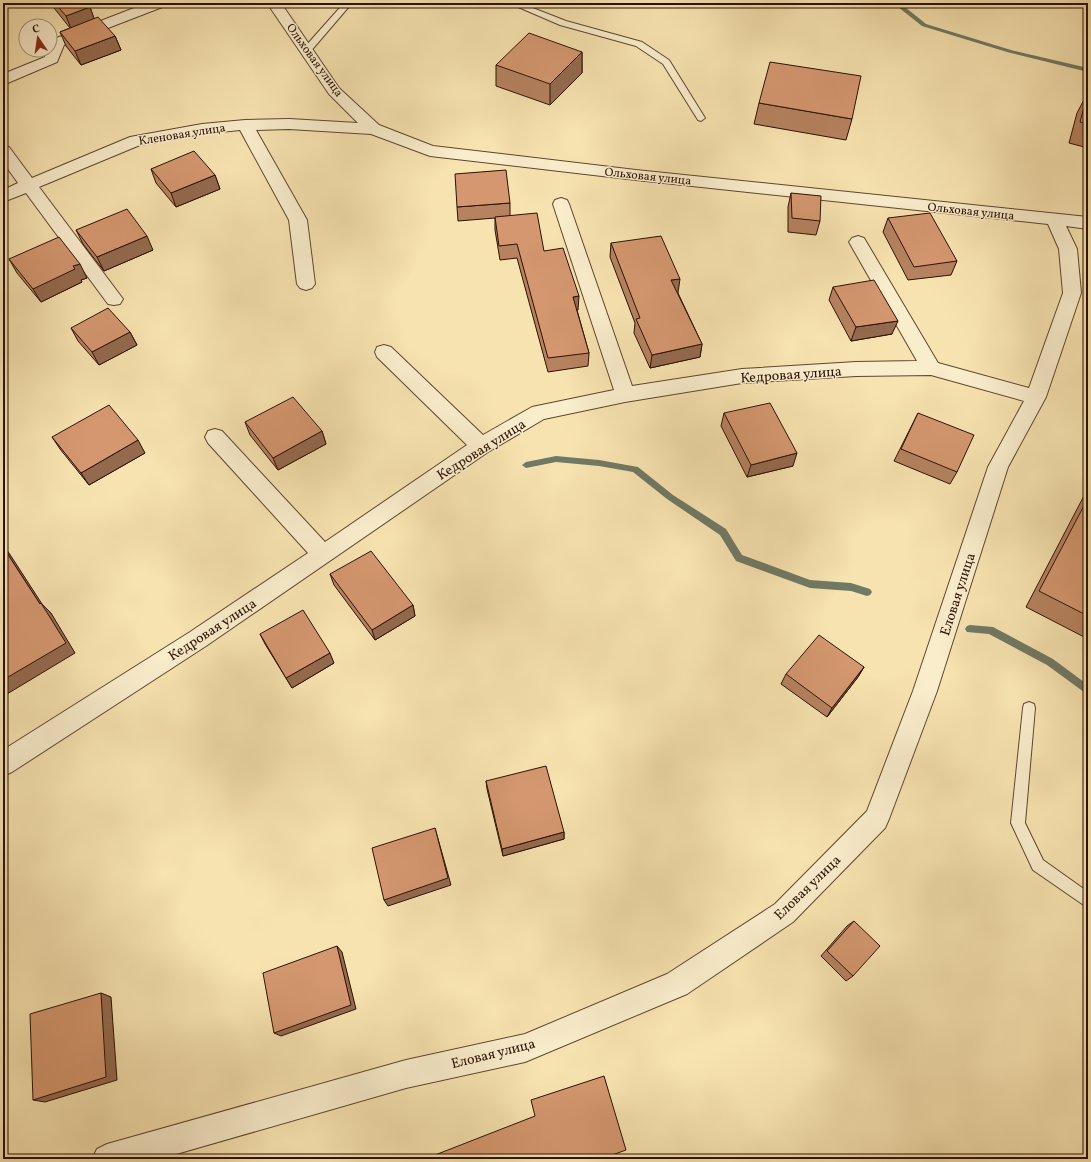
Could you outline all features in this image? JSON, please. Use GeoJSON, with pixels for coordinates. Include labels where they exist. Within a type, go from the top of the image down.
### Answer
{"type":"FeatureCollection","features":[{"type":"Feature","properties":{"kind":"street"},"geometry":{"type":"LineString","coordinates":[[3,80],[52,59],[54,49],[59,42],[160,3]]}},
{"type":"Feature","properties":{"kind":"street","name":"Ольховая улица"},"geometry":{"type":"LineString","coordinates":[[274,3],[334,91],[373,129],[430,151],[636,175],[1088,223]]}},
{"type":"Feature","properties":{"kind":"street","name":"Кленовая улица"},"geometry":{"type":"LineString","coordinates":[[3,196],[136,141],[202,129],[245,125],[289,124],[373,129]]}},
{"type":"Feature","properties":{"kind":"street"},"geometry":{"type":"LineString","coordinates":[[245,125],[298,220],[306,284]]}},
{"type":"Feature","properties":{"kind":"street"},"geometry":{"type":"LineString","coordinates":[[3,151],[114,299]]}},
{"type":"Feature","properties":{"kind":"street"},"geometry":{"type":"LineString","coordinates":[[561,204],[625,395]]}},
{"type":"Feature","properties":{"kind":"street","name":"Еловая улица"},"geometry":{"type":"LineString","coordinates":[[107,1159],[406,1074],[525,1048],[677,984],[784,914],[876,819],[925,691],[998,467],[1036,397],[1072,293],[1068,249],[1054,220]]}},
{"type":"Feature","properties":{"kind":"street"},"geometry":{"type":"LineString","coordinates":[[858,242],[930,368]]}},
{"type":"Feature","properties":{"kind":"street"},"geometry":{"type":"LineString","coordinates":[[384,352],[481,446]]}},
{"type":"Feature","properties":{"kind":"street","name":"Кедровая улица"},"geometry":{"type":"LineString","coordinates":[[5,759],[198,639],[481,446],[539,412],[625,395],[742,376],[856,369],[930,368],[1036,397]]}},
{"type":"Feature","properties":{"kind":"street"},"geometry":{"type":"LineString","coordinates":[[215,437],[323,555]]}},
{"type":"Feature","properties":{"kind":"lane"},"geometry":{"type":"LineString","coordinates":[[307,50],[348,3]]}},
{"type":"Feature","properties":{"kind":"lane"},"geometry":{"type":"LineString","coordinates":[[513,3],[563,23],[639,44],[666,62],[701,118]]}},
{"type":"Feature","properties":{"kind":"lane"},"geometry":{"type":"LineString","coordinates":[[1029,708],[1018,823],[1038,865],[1088,901]]}},
{"type":"Feature","properties":{"kind":"building"},"geometry":{"type":"Polygon","coordinates":[[[55,3],[86,3],[90,7],[66,16],[55,3]]]}},
{"type":"Feature","properties":{"kind":"building"},"geometry":{"type":"Polygon","coordinates":[[[98,17],[115,36],[75,51],[60,32],[98,17]]]}},
{"type":"Feature","properties":{"kind":"building"},"geometry":{"type":"Polygon","coordinates":[[[529,33],[582,52],[550,84],[496,65],[529,33]]]}},
{"type":"Feature","properties":{"kind":"building"},"geometry":{"type":"Polygon","coordinates":[[[770,62],[861,76],[852,119],[759,103],[770,62]]]}},
{"type":"Feature","properties":{"kind":"building"},"geometry":{"type":"Polygon","coordinates":[[[1088,92],[1088,124],[1080,122],[1088,92]]]}},
{"type":"Feature","properties":{"kind":"building"},"geometry":{"type":"Polygon","coordinates":[[[194,151],[215,175],[171,193],[151,169],[194,151]]]}},
{"type":"Feature","properties":{"kind":"building"},"geometry":{"type":"Polygon","coordinates":[[[506,170],[510,203],[457,207],[455,174],[506,170]]]}},
{"type":"Feature","properties":{"kind":"building"},"geometry":{"type":"Polygon","coordinates":[[[791,193],[821,196],[820,221],[792,218],[791,193]]]}},
{"type":"Feature","properties":{"kind":"building"},"geometry":{"type":"Polygon","coordinates":[[[127,209],[147,236],[97,257],[76,230],[127,209]]]}},
{"type":"Feature","properties":{"kind":"building"},"geometry":{"type":"Polygon","coordinates":[[[537,213],[544,251],[563,248],[579,296],[573,297],[589,353],[548,358],[517,244],[499,246],[495,217],[537,213]]]}},
{"type":"Feature","properties":{"kind":"building"},"geometry":{"type":"Polygon","coordinates":[[[930,213],[957,261],[914,267],[888,218],[930,213]]]}},
{"type":"Feature","properties":{"kind":"building"},"geometry":{"type":"Polygon","coordinates":[[[661,236],[680,279],[671,280],[702,344],[652,355],[636,319],[640,318],[611,243],[661,236]]]}},
{"type":"Feature","properties":{"kind":"building"},"geometry":{"type":"Polygon","coordinates":[[[59,237],[80,264],[73,266],[75,269],[33,289],[9,259],[59,237]]]}},
{"type":"Feature","properties":{"kind":"building"},"geometry":{"type":"Polygon","coordinates":[[[874,280],[898,321],[856,327],[833,287],[874,280]]]}},
{"type":"Feature","properties":{"kind":"building"},"geometry":{"type":"Polygon","coordinates":[[[108,308],[130,332],[92,352],[71,328],[108,308]]]}},
{"type":"Feature","properties":{"kind":"building"},"geometry":{"type":"Polygon","coordinates":[[[293,397],[322,431],[273,458],[245,422],[293,397]]]}},
{"type":"Feature","properties":{"kind":"building"},"geometry":{"type":"Polygon","coordinates":[[[770,403],[797,453],[751,465],[724,413],[770,403]]]}},
{"type":"Feature","properties":{"kind":"building"},"geometry":{"type":"Polygon","coordinates":[[[109,405],[138,440],[81,473],[52,437],[109,405]]]}},
{"type":"Feature","properties":{"kind":"building"},"geometry":{"type":"Polygon","coordinates":[[[918,413],[974,435],[957,472],[901,449],[918,413]]]}},
{"type":"Feature","properties":{"kind":"building"},"geometry":{"type":"Polygon","coordinates":[[[1088,498],[1088,616],[1039,591],[1088,498]]]}},
{"type":"Feature","properties":{"kind":"building"},"geometry":{"type":"Polygon","coordinates":[[[3,547],[66,643],[3,680],[3,547]]]}},
{"type":"Feature","properties":{"kind":"building"},"geometry":{"type":"Polygon","coordinates":[[[371,551],[413,605],[372,630],[330,574],[371,551]]]}},
{"type":"Feature","properties":{"kind":"building"},"geometry":{"type":"Polygon","coordinates":[[[303,610],[330,653],[286,678],[260,634],[303,610]]]}},
{"type":"Feature","properties":{"kind":"building"},"geometry":{"type":"Polygon","coordinates":[[[819,635],[864,667],[832,708],[786,674],[819,635]]]}},
{"type":"Feature","properties":{"kind":"building"},"geometry":{"type":"Polygon","coordinates":[[[546,766],[564,832],[502,849],[486,781],[546,766]]]}},
{"type":"Feature","properties":{"kind":"building"},"geometry":{"type":"Polygon","coordinates":[[[435,828],[448,878],[384,900],[372,848],[435,828]]]}},
{"type":"Feature","properties":{"kind":"building"},"geometry":{"type":"Polygon","coordinates":[[[854,921],[880,946],[853,976],[827,951],[854,921]]]}},
{"type":"Feature","properties":{"kind":"building"},"geometry":{"type":"Polygon","coordinates":[[[337,946],[351,1005],[274,1033],[263,973],[337,946]]]}},
{"type":"Feature","properties":{"kind":"building"},"geometry":{"type":"Polygon","coordinates":[[[101,993],[106,1077],[33,1100],[30,1014],[101,993]]]}},
{"type":"Feature","properties":{"kind":"building"},"geometry":{"type":"Polygon","coordinates":[[[604,1076],[626,1150],[601,1159],[436,1159],[435,1155],[535,1116],[531,1100],[604,1076]]]}},
{"type":"Feature","properties":{"kind":"waterway"},"geometry":{"type":"LineString","coordinates":[[896,3],[924,25],[1009,51],[1088,70]]}},
{"type":"Feature","properties":{"kind":"waterway"},"geometry":{"type":"LineString","coordinates":[[526,465],[556,459],[599,463],[635,469],[670,497],[723,532],[739,558],[810,584],[851,587],[867,592]]}},
{"type":"Feature","properties":{"kind":"waterway"},"geometry":{"type":"LineString","coordinates":[[970,629],[990,630],[1050,662],[1088,691]]}}]}
